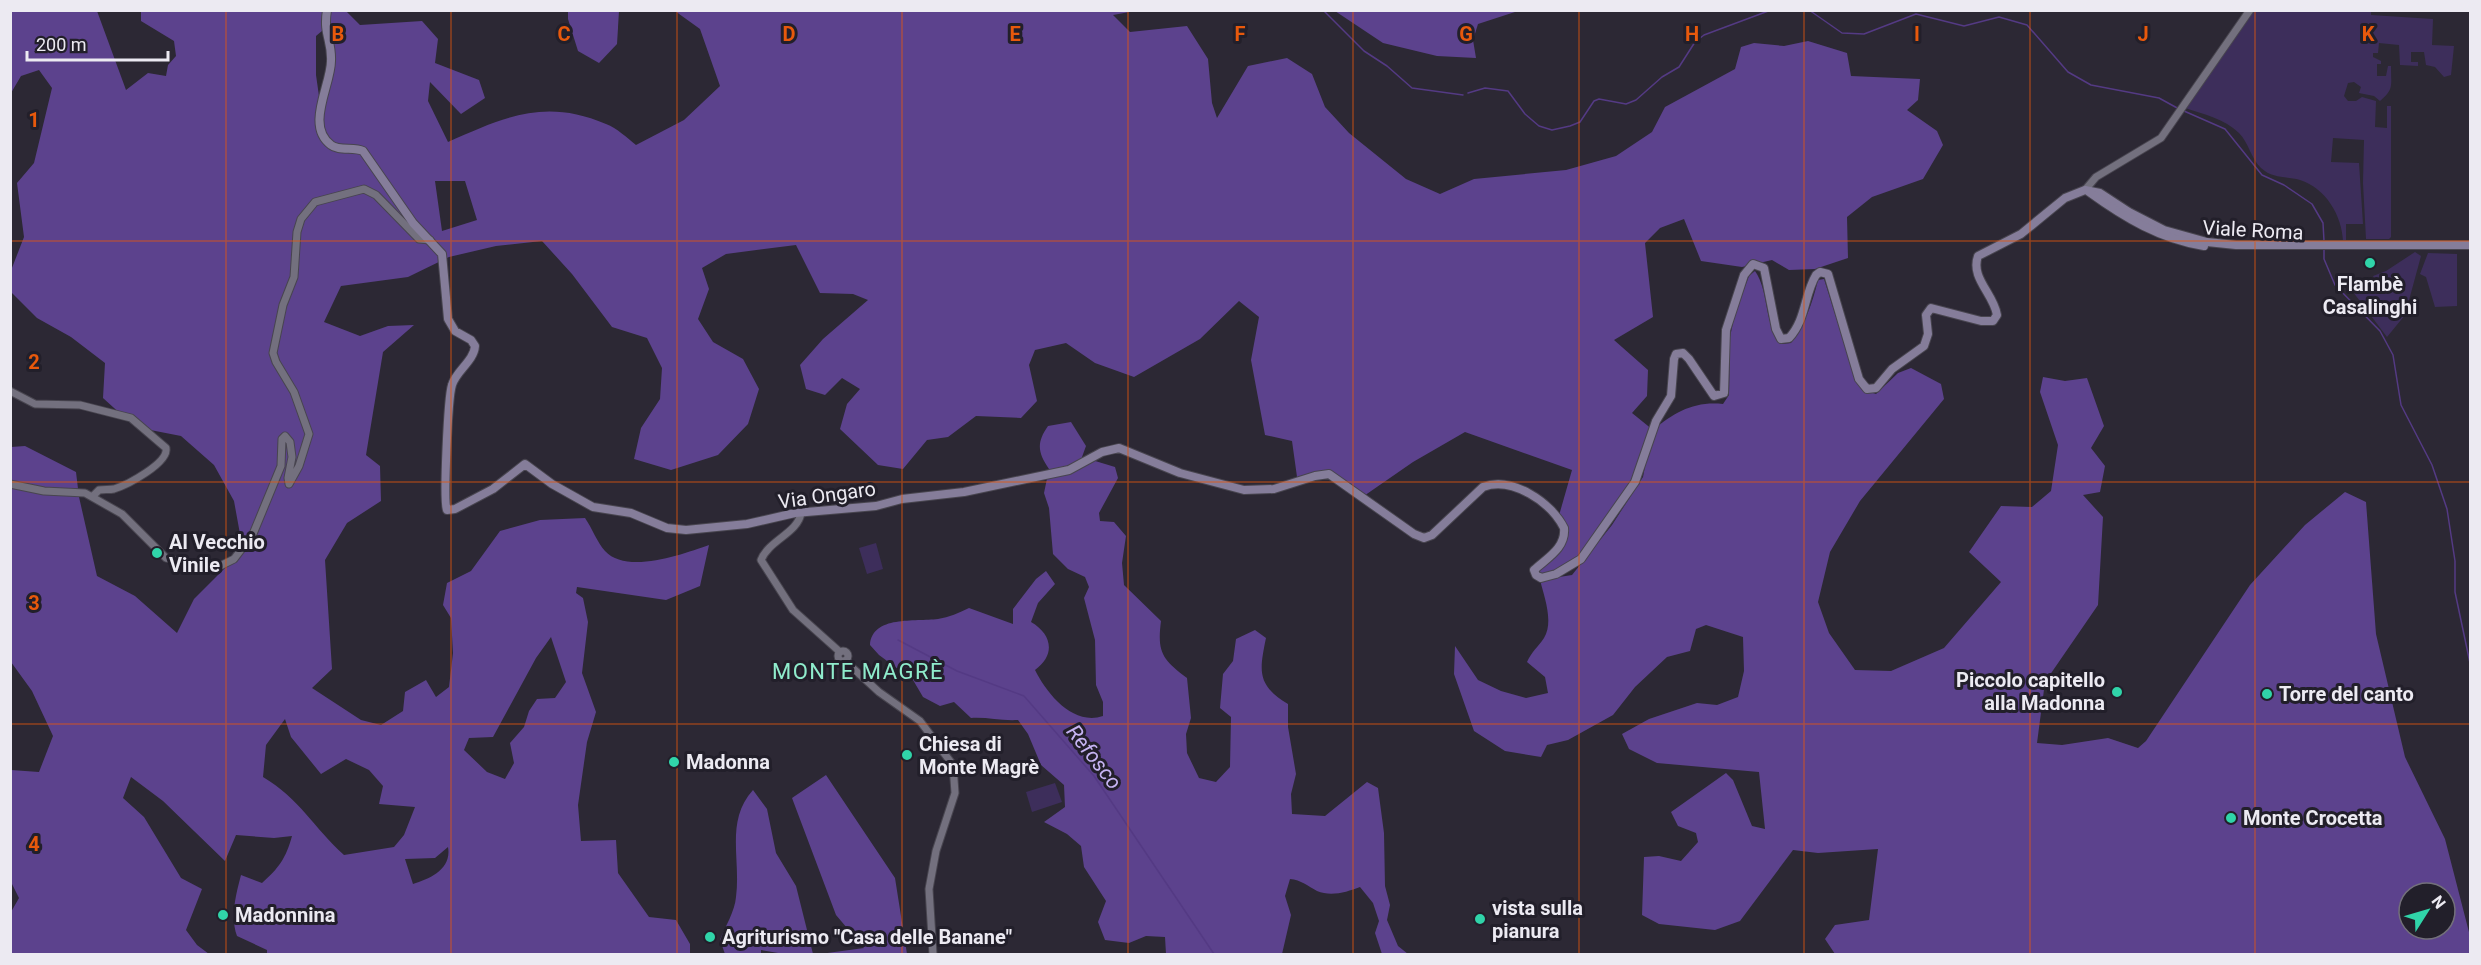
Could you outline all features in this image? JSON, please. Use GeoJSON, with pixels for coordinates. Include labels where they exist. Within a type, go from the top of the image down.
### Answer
{"type":"FeatureCollection","features":[{"type":"Feature","properties":{"kind":"main road"},"geometry":{"type":"LineString","coordinates":[[327,10],[324,32],[331,47],[331,65],[321,105],[322,130],[331,145],[363,151],[396,195],[413,223],[430,240]]}},
{"type":"Feature","properties":{"kind":"main road","name":"Viale Roma"},"geometry":{"type":"LineString","coordinates":[[2085,190],[2100,193],[2151,225],[2180,235],[2236,245],[2288,248],[2470,245]]}},
{"type":"Feature","properties":{"kind":"main road","name":"Via Ongaro"},"geometry":{"type":"LineString","coordinates":[[430,240],[444,259],[450,326],[471,340],[475,346],[473,355],[458,373],[451,389],[444,489],[444,504],[447,510],[493,489],[525,464],[552,484],[593,507],[638,515],[667,528],[699,530],[747,524],[801,513],[876,506],[902,499],[980,489],[1069,470],[1102,452],[1119,448],[1180,473],[1244,490],[1264,490],[1329,474],[1414,534],[1424,538],[1432,535],[1483,487],[1501,484],[1523,491],[1543,504],[1563,528],[1562,539],[1557,550],[1534,570],[1536,576],[1541,578],[1556,574],[1581,559],[1635,482],[1656,422],[1671,396],[1676,354],[1683,353],[1689,359],[1709,392],[1719,397],[1725,393],[1726,330],[1744,275],[1753,264],[1764,268],[1776,329],[1781,339],[1789,338],[1795,331],[1805,310],[1816,275],[1820,272],[1828,274],[1859,379],[1864,386],[1871,389],[1876,388],[1892,369],[1924,346],[1928,334],[1926,315],[1931,308],[1981,321],[1993,321],[1997,315],[1996,308],[1977,275],[1978,256],[2020,234],[2065,198],[2085,190]]}},
{"type":"Feature","properties":{"kind":"main road","name":"Viale Roma"},"geometry":{"type":"LineString","coordinates":[[2425,247],[2470,250]]}},
{"type":"Feature","properties":{"kind":"street"},"geometry":{"type":"LineString","coordinates":[[2085,190],[2096,177],[2156,143],[2250,10]]}},
{"type":"Feature","properties":{"kind":"street"},"geometry":{"type":"LineString","coordinates":[[10,484],[45,491],[73,490],[93,496],[122,514],[156,549],[173,561],[214,566],[234,559],[253,534],[279,471],[283,459],[282,439],[285,436],[291,445],[289,484],[308,444],[309,434],[296,398],[273,353],[283,305],[294,277],[297,232],[305,213],[315,202],[364,189],[376,195],[419,239],[430,240]]}},
{"type":"Feature","properties":{"kind":"street"},"geometry":{"type":"LineString","coordinates":[[10,391],[35,404],[76,404],[131,418],[166,450],[164,458],[157,465],[116,488],[99,490],[93,496]]}},
{"type":"Feature","properties":{"kind":"street"},"geometry":{"type":"LineString","coordinates":[[801,513],[800,521],[771,545],[761,560],[793,610],[840,652],[848,653],[845,661],[879,692],[920,721],[951,759],[956,774],[955,793],[940,838],[929,889],[933,954]]}},
{"type":"Feature","properties":{"kind":"shaded area"},"geometry":{"type":"Polygon","coordinates":[[[345,10],[360,25],[422,21],[438,39],[435,63],[479,80],[485,98],[461,114],[430,82],[428,101],[448,142],[507,118],[525,114],[563,112],[606,124],[636,145],[684,120],[720,86],[700,29],[675,11],[1135,11],[1113,15],[1130,32],[1187,26],[1208,59],[1212,103],[1217,118],[1248,66],[1287,58],[1312,74],[1325,107],[1349,133],[1406,179],[1440,194],[1474,179],[1566,170],[1616,156],[1652,132],[1665,107],[1735,69],[1741,47],[1754,43],[1784,46],[1808,41],[1847,53],[1851,76],[1920,79],[1918,100],[1907,110],[1937,131],[1943,145],[1923,179],[1872,197],[1847,217],[1848,258],[1815,269],[1789,270],[1772,260],[1742,267],[1701,261],[1684,219],[1660,228],[1645,243],[1653,317],[1614,340],[1648,370],[1647,396],[1632,413],[1653,430],[1685,409],[1703,404],[1723,404],[1729,395],[1730,337],[1735,313],[1749,276],[1755,271],[1763,289],[1772,327],[1782,344],[1791,343],[1796,336],[1808,313],[1818,280],[1824,279],[1847,352],[1864,390],[1876,394],[1898,373],[1911,368],[1941,384],[1944,399],[1860,501],[1830,552],[1818,602],[1829,633],[1855,670],[1891,671],[1944,648],[2001,582],[1969,552],[2001,506],[2032,507],[2051,491],[2058,445],[2040,392],[2043,377],[2065,381],[2087,378],[2104,426],[2091,448],[2105,466],[2100,492],[2083,495],[2103,517],[2098,605],[2045,682],[2037,743],[2062,745],[2108,738],[2138,748],[2146,741],[2250,585],[2305,525],[2345,492],[2366,502],[2376,634],[2405,757],[2445,839],[2456,881],[2397,881],[2397,941],[2457,941],[2457,886],[2470,936],[2470,954],[1835,954],[1825,939],[1835,925],[1869,920],[1878,849],[1818,853],[1793,850],[1740,921],[1715,930],[1659,924],[1642,915],[1644,857],[1659,856],[1681,861],[1698,842],[1696,833],[1678,826],[1671,812],[1726,773],[1733,780],[1752,826],[1765,829],[1759,772],[1657,763],[1629,749],[1622,734],[1649,719],[1697,703],[1717,705],[1738,697],[1744,671],[1743,637],[1706,625],[1696,629],[1690,651],[1667,657],[1635,687],[1613,715],[1568,740],[1547,745],[1541,757],[1505,751],[1474,731],[1454,674],[1455,646],[1478,680],[1501,691],[1526,698],[1548,693],[1545,677],[1527,662],[1547,632],[1547,609],[1540,580],[1572,575],[1612,525],[1643,477],[1650,440],[1643,465],[1581,559],[1556,574],[1542,576],[1537,573],[1537,567],[1552,556],[1564,528],[1558,519],[1572,470],[1465,432],[1413,462],[1361,498],[1332,480],[1319,479],[1298,484],[1292,441],[1265,435],[1251,360],[1259,317],[1239,301],[1200,339],[1134,377],[1095,363],[1066,343],[1035,350],[1029,365],[1037,401],[1021,418],[976,416],[948,437],[927,440],[903,469],[878,465],[840,429],[847,404],[860,389],[842,378],[825,395],[806,389],[800,365],[823,339],[868,300],[853,294],[820,293],[796,245],[726,254],[702,268],[709,289],[698,319],[713,342],[743,359],[759,389],[748,424],[718,455],[671,470],[634,459],[641,428],[660,399],[662,368],[647,338],[612,327],[572,274],[542,241],[496,246],[449,257],[408,277],[341,286],[324,322],[360,336],[388,326],[414,325],[383,352],[366,455],[380,466],[381,501],[347,523],[325,560],[332,669],[312,688],[361,720],[381,725],[403,711],[405,692],[426,680],[436,697],[449,687],[453,653],[451,618],[443,605],[447,583],[471,571],[500,531],[540,520],[585,518],[605,551],[615,558],[641,562],[670,557],[709,545],[700,586],[666,600],[577,587],[576,593],[583,598],[588,622],[582,673],[596,712],[587,742],[578,805],[581,841],[616,840],[618,873],[649,917],[676,920],[690,944],[690,954],[267,954],[267,950],[237,936],[234,906],[237,890],[241,875],[262,883],[268,878],[284,857],[292,836],[274,838],[236,835],[225,861],[163,801],[131,777],[123,798],[144,817],[181,878],[202,889],[186,930],[197,945],[209,954],[11,954],[11,912],[19,898],[11,882],[11,770],[39,772],[53,736],[32,691],[11,662],[11,447],[25,446],[76,472],[79,497],[97,576],[135,596],[177,633],[194,599],[224,569],[242,545],[234,501],[214,465],[181,436],[135,427],[103,398],[105,363],[71,337],[37,318],[11,292],[10,273],[24,237],[17,183],[34,163],[52,88],[39,70],[21,76],[11,93],[11,11],[97,11],[126,90],[148,73],[166,76],[168,65],[176,56],[174,41],[141,21],[141,11],[345,10]],[[329,25],[316,36],[316,75],[321,110],[329,88],[332,68],[329,25]],[[435,181],[442,231],[477,220],[465,181],[435,181]],[[551,637],[536,658],[493,737],[469,738],[464,750],[487,772],[505,779],[514,763],[510,743],[524,727],[529,711],[537,699],[555,698],[566,682],[551,637]],[[285,719],[266,745],[263,777],[297,804],[344,855],[394,847],[404,835],[415,807],[379,804],[383,786],[369,770],[346,759],[321,774],[291,737],[285,719]],[[448,847],[435,858],[405,859],[413,884],[433,876],[443,867],[447,861],[448,847]]]}},
{"type":"Feature","properties":{"kind":"shaded area"},"geometry":{"type":"Polygon","coordinates":[[[2371,10],[2371,15],[2433,19],[2432,45],[2454,46],[2451,75],[2444,77],[2435,67],[2426,65],[2424,52],[2411,52],[2411,62],[2418,62],[2418,66],[2400,65],[2399,45],[2379,43],[2378,53],[2373,53],[2373,57],[2381,61],[2381,64],[2377,64],[2377,76],[2386,76],[2388,66],[2391,66],[2391,83],[2388,93],[2380,101],[2374,96],[2359,93],[2361,87],[2354,82],[2348,83],[2344,96],[2348,101],[2356,101],[2362,97],[2376,101],[2375,127],[2387,128],[2387,106],[2391,106],[2391,237],[2389,239],[2366,239],[2363,183],[2364,140],[2333,138],[2331,162],[2359,163],[2363,224],[2346,224],[2346,240],[2343,241],[2336,213],[2318,189],[2300,180],[2275,176],[2266,172],[2255,160],[2239,133],[2233,128],[2214,118],[2185,108],[2253,11],[2371,10]]]}},
{"type":"Feature","properties":{"kind":"shaded area"},"geometry":{"type":"Polygon","coordinates":[[[568,11],[619,11],[617,44],[599,63],[578,51],[568,19],[568,11]]]}},
{"type":"Feature","properties":{"kind":"shaded area"},"geometry":{"type":"Polygon","coordinates":[[[1335,11],[1518,11],[1478,24],[1473,40],[1476,58],[1437,56],[1383,43],[1335,11]]]}},
{"type":"Feature","properties":{"kind":"shaded area"},"geometry":{"type":"Polygon","coordinates":[[[2415,252],[2421,256],[2405,315],[2387,337],[2347,284],[2354,279],[2360,285],[2378,286],[2373,276],[2386,271],[2415,252]]]}},
{"type":"Feature","properties":{"kind":"shaded area"},"geometry":{"type":"Polygon","coordinates":[[[2428,253],[2457,254],[2457,306],[2435,307],[2426,277],[2420,274],[2428,253]]]}},
{"type":"Feature","properties":{"kind":"shaded area"},"geometry":{"type":"Polygon","coordinates":[[[1071,422],[1086,446],[1082,457],[1115,467],[1118,478],[1099,513],[1100,521],[1114,522],[1126,536],[1122,563],[1124,585],[1161,621],[1160,640],[1163,654],[1187,678],[1191,718],[1186,734],[1187,753],[1199,778],[1216,782],[1230,767],[1231,717],[1220,708],[1223,674],[1233,661],[1236,639],[1255,630],[1266,638],[1262,669],[1266,684],[1288,704],[1288,727],[1296,774],[1291,794],[1292,814],[1325,816],[1367,782],[1378,788],[1384,833],[1385,886],[1390,905],[1387,920],[1398,946],[1408,954],[1382,954],[1375,933],[1379,921],[1373,903],[1360,887],[1328,894],[1290,879],[1285,896],[1291,915],[1282,954],[1166,954],[1165,937],[1146,936],[1129,943],[1105,940],[1098,922],[1106,901],[1084,867],[1081,846],[1067,834],[1044,822],[1065,807],[1064,785],[1041,765],[1028,734],[1018,720],[971,718],[954,702],[940,706],[923,697],[913,680],[879,655],[870,645],[873,635],[886,624],[938,619],[969,608],[1013,624],[1013,609],[1036,579],[1046,571],[1055,584],[1038,603],[1031,622],[1043,632],[1049,645],[1046,658],[1035,670],[1046,689],[1062,706],[1081,716],[1092,718],[1103,716],[1103,702],[1096,685],[1095,640],[1084,598],[1089,587],[1085,577],[1068,569],[1053,554],[1049,508],[1044,493],[1049,469],[1041,453],[1040,443],[1048,426],[1071,422]]]}},
{"type":"Feature","properties":{"kind":"shaded area"},"geometry":{"type":"Polygon","coordinates":[[[876,543],[883,569],[867,574],[859,548],[876,543]]]}},
{"type":"Feature","properties":{"kind":"shaded area"},"geometry":{"type":"Polygon","coordinates":[[[826,775],[895,878],[907,954],[820,954],[864,948],[836,915],[792,798],[826,775]]]}},
{"type":"Feature","properties":{"kind":"shaded area"},"geometry":{"type":"Polygon","coordinates":[[[1055,783],[1062,802],[1032,812],[1026,792],[1055,783]]]}},
{"type":"Feature","properties":{"kind":"shaded area"},"geometry":{"type":"Polygon","coordinates":[[[753,790],[767,809],[776,853],[796,886],[813,954],[784,954],[761,950],[761,954],[725,954],[720,940],[735,902],[739,814],[753,790]]]}},
{"type":"Feature","properties":{"kind":"waterway"},"geometry":{"type":"LineString","coordinates":[[1323,10],[1364,51],[1387,66],[1412,88],[1463,95]]}},
{"type":"Feature","properties":{"kind":"waterway"},"geometry":{"type":"LineString","coordinates":[[1468,93],[1485,88],[1508,91],[1525,114],[1539,126],[1552,130],[1570,126],[1580,122],[1594,101],[1599,99],[1626,104],[1636,100],[1662,77],[1679,67],[1695,42],[1704,35],[1771,10]]}},
{"type":"Feature","properties":{"kind":"waterway"},"geometry":{"type":"LineString","coordinates":[[1809,10],[1842,33],[1864,34],[1916,14],[1964,26],[1999,17],[2027,25],[2068,72],[2091,85],[2159,98],[2179,109]]}},
{"type":"Feature","properties":{"kind":"waterway"},"geometry":{"type":"LineString","coordinates":[[2184,111],[2225,129],[2262,175],[2284,185],[2312,204],[2323,223],[2324,241]]}},
{"type":"Feature","properties":{"kind":"waterway"},"geometry":{"type":"LineString","coordinates":[[2324,249],[2324,259],[2335,285],[2380,331],[2393,355],[2401,405],[2432,465],[2447,509],[2455,561],[2455,592],[2470,663]]}},
{"type":"Feature","properties":{"kind":"waterway","name":"Refosco"},"geometry":{"type":"LineString","coordinates":[[898,640],[957,671],[1024,696],[1094,776],[1214,954]]}},
{"type":"Feature","properties":{"kind":"place","name":"Flambè Casalinghi"},"geometry":{"type":"Point","coordinates":[2370,263]}},
{"type":"Feature","properties":{"kind":"place","name":"Al Vecchio Vinile"},"geometry":{"type":"Point","coordinates":[157,553]}},
{"type":"Feature","properties":{"kind":"place","name":"Piccolo capitello alla Madonna"},"geometry":{"type":"Point","coordinates":[2117,692]}},
{"type":"Feature","properties":{"kind":"place","name":"Torre del canto"},"geometry":{"type":"Point","coordinates":[2267,694]}},
{"type":"Feature","properties":{"kind":"place","name":"Chiesa di Monte Magrè"},"geometry":{"type":"Point","coordinates":[907,755]}},
{"type":"Feature","properties":{"kind":"place","name":"Madonna"},"geometry":{"type":"Point","coordinates":[674,762]}},
{"type":"Feature","properties":{"kind":"place","name":"Monte Crocetta"},"geometry":{"type":"Point","coordinates":[2231,818]}},
{"type":"Feature","properties":{"kind":"place","name":"Madonnina"},"geometry":{"type":"Point","coordinates":[223,915]}},
{"type":"Feature","properties":{"kind":"place","name":"vista sulla pianura"},"geometry":{"type":"Point","coordinates":[1480,919]}},
{"type":"Feature","properties":{"kind":"place","name":"Agriturismo \"Casa delle Banane\""},"geometry":{"type":"Point","coordinates":[710,937]}},
{"type":"Feature","properties":{"kind":"district","name":"MONTE MAGRÈ"},"geometry":{"type":"Point","coordinates":[858,671]}}]}
